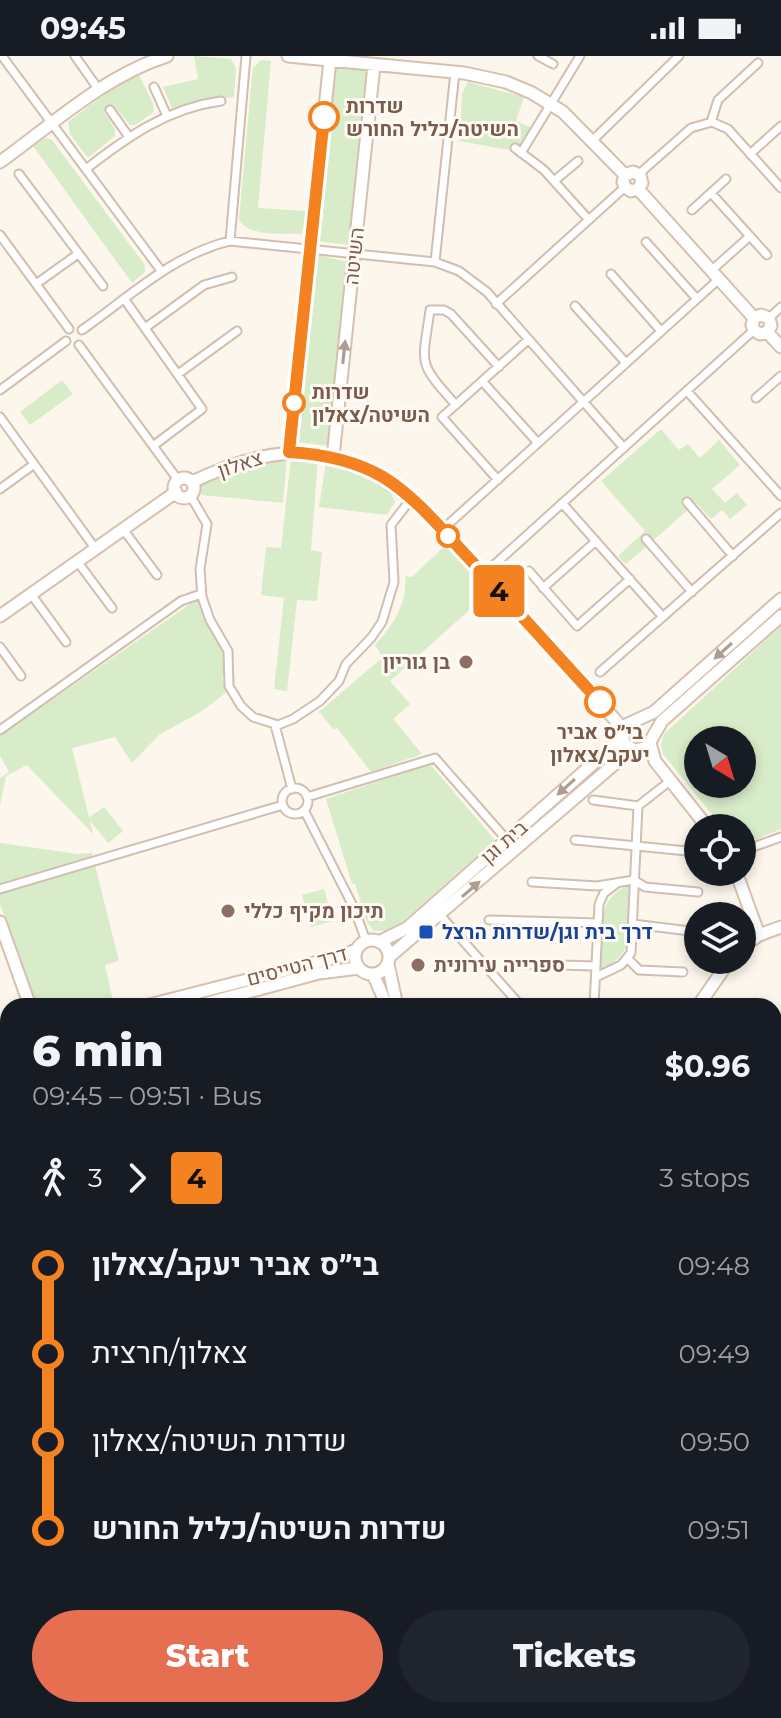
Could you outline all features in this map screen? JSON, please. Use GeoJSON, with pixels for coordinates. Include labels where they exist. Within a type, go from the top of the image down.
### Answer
{"type":"FeatureCollection","features":[{"type":"Feature","properties":{"kind":"street"},"geometry":{"type":"LineString","coordinates":[[2,56],[162,272]]}},
{"type":"Feature","properties":{"kind":"street"},"geometry":{"type":"LineString","coordinates":[[75,56],[99,90]]}},
{"type":"Feature","properties":{"kind":"street"},"geometry":{"type":"LineString","coordinates":[[1,160],[146,59],[167,56]]}},
{"type":"Feature","properties":{"kind":"street"},"geometry":{"type":"LineString","coordinates":[[230,241],[246,56]]}},
{"type":"Feature","properties":{"kind":"street"},"geometry":{"type":"LineString","coordinates":[[288,56],[375,61],[495,78],[523,88],[572,119],[593,140],[633,191],[642,183],[639,174]]}},
{"type":"Feature","properties":{"kind":"street"},"geometry":{"type":"LineString","coordinates":[[538,56],[553,64]]}},
{"type":"Feature","properties":{"kind":"street"},"geometry":{"type":"LineString","coordinates":[[580,56],[518,150],[554,181],[589,220]]}},
{"type":"Feature","properties":{"kind":"street"},"geometry":{"type":"LineString","coordinates":[[593,140],[679,56]]}},
{"type":"Feature","properties":{"kind":"street"},"geometry":{"type":"LineString","coordinates":[[289,452],[330,58]]}},
{"type":"Feature","properties":{"kind":"street","name":"השיטה"},"geometry":{"type":"LineString","coordinates":[[333,457],[375,61]]}},
{"type":"Feature","properties":{"kind":"street"},"geometry":{"type":"LineString","coordinates":[[711,122],[718,100],[758,63]]}},
{"type":"Feature","properties":{"kind":"street"},"geometry":{"type":"LineString","coordinates":[[435,262],[455,72]]}},
{"type":"Feature","properties":{"kind":"street"},"geometry":{"type":"LineString","coordinates":[[154,87],[167,116]]}},
{"type":"Feature","properties":{"kind":"street"},"geometry":{"type":"LineString","coordinates":[[86,169],[129,137],[167,116],[221,101]]}},
{"type":"Feature","properties":{"kind":"street"},"geometry":{"type":"LineString","coordinates":[[110,110],[129,137]]}},
{"type":"Feature","properties":{"kind":"street"},"geometry":{"type":"LineString","coordinates":[[639,174],[691,128],[711,122],[728,129],[781,188]]}},
{"type":"Feature","properties":{"kind":"street"},"geometry":{"type":"LineString","coordinates":[[750,154],[781,126]]}},
{"type":"Feature","properties":{"kind":"street"},"geometry":{"type":"LineString","coordinates":[[554,181],[578,161]]}},
{"type":"Feature","properties":{"kind":"street"},"geometry":{"type":"LineString","coordinates":[[496,304],[589,220],[632,172],[639,174]]}},
{"type":"Feature","properties":{"kind":"street"},"geometry":{"type":"LineString","coordinates":[[19,174],[103,286]]}},
{"type":"Feature","properties":{"kind":"street"},"geometry":{"type":"LineString","coordinates":[[692,210],[726,179]]}},
{"type":"Feature","properties":{"kind":"street"},"geometry":{"type":"LineString","coordinates":[[484,574],[687,391],[754,324],[763,315],[769,318],[771,326],[762,334],[754,324],[716,275],[638,189]]}},
{"type":"Feature","properties":{"kind":"street"},"geometry":{"type":"LineString","coordinates":[[711,193],[767,255]]}},
{"type":"Feature","properties":{"kind":"street"},"geometry":{"type":"LineString","coordinates":[[0,235],[69,329]]}},
{"type":"Feature","properties":{"kind":"street"},"geometry":{"type":"LineString","coordinates":[[442,530],[697,299],[750,236]]}},
{"type":"Feature","properties":{"kind":"street"},"geometry":{"type":"LineString","coordinates":[[82,330],[191,254],[230,241],[435,262],[459,271],[494,298],[496,304],[624,448]]}},
{"type":"Feature","properties":{"kind":"street"},"geometry":{"type":"LineString","coordinates":[[646,242],[697,299]]}},
{"type":"Feature","properties":{"kind":"street"},"geometry":{"type":"LineString","coordinates":[[36,284],[78,254]]}},
{"type":"Feature","properties":{"kind":"street"},"geometry":{"type":"LineString","coordinates":[[611,274],[661,331]]}},
{"type":"Feature","properties":{"kind":"street"},"geometry":{"type":"LineString","coordinates":[[145,328],[204,285],[232,277]]}},
{"type":"Feature","properties":{"kind":"street"},"geometry":{"type":"LineString","coordinates":[[125,300],[202,409],[153,446]]}},
{"type":"Feature","properties":{"kind":"street"},"geometry":{"type":"LineString","coordinates":[[575,306],[626,363]]}},
{"type":"Feature","properties":{"kind":"street"},"geometry":{"type":"LineString","coordinates":[[769,318],[781,307]]}},
{"type":"Feature","properties":{"kind":"street"},"geometry":{"type":"LineString","coordinates":[[456,405],[424,365],[430,310],[444,310],[451,314],[499,367]]}},
{"type":"Feature","properties":{"kind":"street"},"geometry":{"type":"LineString","coordinates":[[77,327],[82,330],[84,338],[79,345],[73,346],[66,341],[65,334],[69,329],[77,327]]}},
{"type":"Feature","properties":{"kind":"street"},"geometry":{"type":"LineString","coordinates":[[178,374],[237,331]]}},
{"type":"Feature","properties":{"kind":"street"},"geometry":{"type":"LineString","coordinates":[[767,332],[781,347]]}},
{"type":"Feature","properties":{"kind":"street"},"geometry":{"type":"LineString","coordinates":[[498,480],[442,417],[528,340]]}},
{"type":"Feature","properties":{"kind":"street"},"geometry":{"type":"LineString","coordinates":[[0,390],[66,341]]}},
{"type":"Feature","properties":{"kind":"street"},"geometry":{"type":"LineString","coordinates":[[0,616],[123,528],[177,486],[184,478],[194,487],[190,495],[183,497],[177,486],[153,446],[79,345]]}},
{"type":"Feature","properties":{"kind":"street"},"geometry":{"type":"LineString","coordinates":[[756,398],[781,376]]}},
{"type":"Feature","properties":{"kind":"street"},"geometry":{"type":"LineString","coordinates":[[482,381],[538,443]]}},
{"type":"Feature","properties":{"kind":"street"},"geometry":{"type":"LineString","coordinates":[[687,391],[781,496]]}},
{"type":"Feature","properties":{"kind":"street"},"geometry":{"type":"LineString","coordinates":[[0,417],[95,548]]}},
{"type":"Feature","properties":{"kind":"street","name":"צאלון"},"geometry":{"type":"LineString","coordinates":[[192,482],[238,461],[289,452],[333,457],[374,473],[411,499],[484,574],[614,718],[628,726]]}},
{"type":"Feature","properties":{"kind":"street"},"geometry":{"type":"LineString","coordinates":[[0,489],[33,465]]}},
{"type":"Feature","properties":{"kind":"street"},"geometry":{"type":"LineString","coordinates":[[190,495],[207,524],[200,569],[201,594],[210,620],[228,651],[227,678],[235,697],[253,717],[275,725],[293,719],[320,701],[339,681],[348,661],[371,638],[386,614],[394,571],[390,533],[394,519],[411,499]]}},
{"type":"Feature","properties":{"kind":"street"},"geometry":{"type":"LineString","coordinates":[[687,502],[733,556]]}},
{"type":"Feature","properties":{"kind":"street"},"geometry":{"type":"LineString","coordinates":[[562,503],[663,617]]}},
{"type":"Feature","properties":{"kind":"street"},"geometry":{"type":"LineString","coordinates":[[600,672],[781,513]]}},
{"type":"Feature","properties":{"kind":"street"},"geometry":{"type":"LineString","coordinates":[[123,528],[157,575]]}},
{"type":"Feature","properties":{"kind":"street"},"geometry":{"type":"LineString","coordinates":[[646,539],[692,592]]}},
{"type":"Feature","properties":{"kind":"street"},"geometry":{"type":"LineString","coordinates":[[543,588],[596,541]]}},
{"type":"Feature","properties":{"kind":"street"},"geometry":{"type":"LineString","coordinates":[[77,561],[112,608]]}},
{"type":"Feature","properties":{"kind":"street"},"geometry":{"type":"LineString","coordinates":[[529,571],[577,626],[630,579]]}},
{"type":"Feature","properties":{"kind":"street"},"geometry":{"type":"LineString","coordinates":[[31,594],[66,642]]}},
{"type":"Feature","properties":{"kind":"street"},"geometry":{"type":"LineString","coordinates":[[0,730],[181,601],[201,594]]}},
{"type":"Feature","properties":{"kind":"street","name":"בית וגן"},"geometry":{"type":"LineString","coordinates":[[379,942],[407,928],[613,746],[628,726],[654,712],[781,599]]}},
{"type":"Feature","properties":{"kind":"street"},"geometry":{"type":"LineString","coordinates":[[652,739],[662,721],[781,616]]}},
{"type":"Feature","properties":{"kind":"street"},"geometry":{"type":"LineString","coordinates":[[0,647],[21,676]]}},
{"type":"Feature","properties":{"kind":"street"},"geometry":{"type":"LineString","coordinates":[[655,761],[648,724],[628,726],[625,745],[655,761],[697,814]]}},
{"type":"Feature","properties":{"kind":"street"},"geometry":{"type":"LineString","coordinates":[[275,725],[292,789]]}},
{"type":"Feature","properties":{"kind":"street","name":"בית וגן"},"geometry":{"type":"LineString","coordinates":[[389,960],[625,755],[652,739]]}},
{"type":"Feature","properties":{"kind":"street"},"geometry":{"type":"LineString","coordinates":[[307,797],[435,758],[507,840]]}},
{"type":"Feature","properties":{"kind":"street"},"geometry":{"type":"LineString","coordinates":[[593,800],[638,806],[670,781]]}},
{"type":"Feature","properties":{"kind":"street"},"geometry":{"type":"LineString","coordinates":[[292,789],[300,790],[307,797],[304,810],[292,813],[283,805],[283,797],[292,789]]}},
{"type":"Feature","properties":{"kind":"street"},"geometry":{"type":"LineString","coordinates":[[0,889],[283,805]]}},
{"type":"Feature","properties":{"kind":"street"},"geometry":{"type":"LineString","coordinates":[[596,977],[628,959],[633,924],[638,806]]}},
{"type":"Feature","properties":{"kind":"street"},"geometry":{"type":"LineString","coordinates":[[304,810],[347,894],[366,941]]}},
{"type":"Feature","properties":{"kind":"street"},"geometry":{"type":"LineString","coordinates":[[756,846],[781,837]]}},
{"type":"Feature","properties":{"kind":"street"},"geometry":{"type":"LineString","coordinates":[[575,840],[684,851]]}},
{"type":"Feature","properties":{"kind":"street"},"geometry":{"type":"LineString","coordinates":[[595,998],[599,904],[604,893],[616,884],[634,880]]}},
{"type":"Feature","properties":{"kind":"street"},"geometry":{"type":"LineString","coordinates":[[532,882],[597,886],[634,880],[645,887],[698,892]]}},
{"type":"Feature","properties":{"kind":"street"},"geometry":{"type":"LineString","coordinates":[[741,886],[759,935]]}},
{"type":"Feature","properties":{"kind":"street"},"geometry":{"type":"LineString","coordinates":[[440,915],[514,998]]}},
{"type":"Feature","properties":{"kind":"street"},"geometry":{"type":"LineString","coordinates":[[489,920],[598,923]]}},
{"type":"Feature","properties":{"kind":"street"},"geometry":{"type":"LineString","coordinates":[[0,922],[27,998]]}},
{"type":"Feature","properties":{"kind":"street"},"geometry":{"type":"LineString","coordinates":[[633,924],[684,930]]}},
{"type":"Feature","properties":{"kind":"street"},"geometry":{"type":"LineString","coordinates":[[756,937],[781,927]]}},
{"type":"Feature","properties":{"kind":"street"},"geometry":{"type":"LineString","coordinates":[[359,968],[355,960],[356,950],[366,941],[379,942],[387,949],[396,998]]}},
{"type":"Feature","properties":{"kind":"street","name":"דרך הטייסים"},"geometry":{"type":"LineString","coordinates":[[176,998],[356,950]]}},
{"type":"Feature","properties":{"kind":"street"},"geometry":{"type":"LineString","coordinates":[[628,959],[639,970],[683,972]]}},
{"type":"Feature","properties":{"kind":"street"},"geometry":{"type":"LineString","coordinates":[[235,998],[319,973],[359,968],[373,974],[380,972],[389,960]]}},
{"type":"Feature","properties":{"kind":"street"},"geometry":{"type":"LineString","coordinates":[[523,964],[596,966]]}},
{"type":"Feature","properties":{"kind":"street"},"geometry":{"type":"LineString","coordinates":[[373,974],[384,998]]}},
{"type":"Feature","properties":{"kind":"street"},"geometry":{"type":"LineString","coordinates":[[704,998],[720,974]]}},
{"type":"Feature","properties":{"kind":"green space"},"geometry":{"type":"Polygon","coordinates":[[[194,56],[231,59],[236,68],[234,97],[173,111],[163,87],[198,79],[194,56]]]}},
{"type":"Feature","properties":{"kind":"green space"},"geometry":{"type":"Polygon","coordinates":[[[261,60],[271,61],[258,208],[306,211],[304,234],[259,232],[239,219],[253,68],[261,60]]]}},
{"type":"Feature","properties":{"kind":"green space"},"geometry":{"type":"Polygon","coordinates":[[[334,65],[370,69],[350,245],[314,241],[334,65]]]}},
{"type":"Feature","properties":{"kind":"green space"},"geometry":{"type":"Polygon","coordinates":[[[138,73],[153,103],[154,112],[130,125],[113,105],[104,112],[115,129],[115,136],[89,157],[86,156],[70,134],[68,122],[105,93],[138,73]]]}},
{"type":"Feature","properties":{"kind":"green space"},"geometry":{"type":"Polygon","coordinates":[[[468,82],[524,97],[516,121],[532,128],[520,146],[514,143],[509,150],[459,141],[462,94],[468,82]]]}},
{"type":"Feature","properties":{"kind":"green space"},"geometry":{"type":"Polygon","coordinates":[[[45,138],[52,140],[145,265],[145,272],[132,283],[33,146],[45,138]]]}},
{"type":"Feature","properties":{"kind":"green space"},"geometry":{"type":"Polygon","coordinates":[[[317,255],[349,262],[330,446],[296,442],[317,255]]]}},
{"type":"Feature","properties":{"kind":"green space"},"geometry":{"type":"Polygon","coordinates":[[[62,380],[73,394],[30,425],[20,412],[62,380]]]}},
{"type":"Feature","properties":{"kind":"green space"},"geometry":{"type":"Polygon","coordinates":[[[661,429],[679,450],[688,444],[700,458],[719,440],[740,465],[712,489],[725,503],[737,493],[747,505],[730,519],[722,510],[711,519],[696,503],[626,564],[618,556],[645,531],[601,481],[661,429]]]}},
{"type":"Feature","properties":{"kind":"green space"},"geometry":{"type":"Polygon","coordinates":[[[287,457],[283,503],[201,495],[200,485],[259,461],[287,457]]]}},
{"type":"Feature","properties":{"kind":"green space"},"geometry":{"type":"Polygon","coordinates":[[[291,457],[318,459],[311,550],[322,552],[317,601],[297,600],[287,691],[274,689],[284,598],[261,595],[266,547],[281,548],[291,457]]]}},
{"type":"Feature","properties":{"kind":"green space"},"geometry":{"type":"Polygon","coordinates":[[[326,462],[366,476],[384,487],[395,502],[387,515],[319,507],[326,462]]]}},
{"type":"Feature","properties":{"kind":"green space"},"geometry":{"type":"Polygon","coordinates":[[[447,544],[493,589],[390,681],[410,704],[393,719],[422,754],[371,772],[337,728],[334,730],[319,712],[383,657],[375,645],[393,622],[401,605],[405,576],[412,577],[447,544]]]}},
{"type":"Feature","properties":{"kind":"green space"},"geometry":{"type":"Polygon","coordinates":[[[193,602],[198,602],[227,657],[222,678],[227,692],[202,711],[159,735],[132,763],[115,737],[72,748],[89,817],[104,807],[123,831],[108,843],[90,821],[93,834],[27,765],[6,776],[0,805],[0,778],[9,772],[0,756],[0,736],[193,602]]]}},
{"type":"Feature","properties":{"kind":"green space"},"geometry":{"type":"Polygon","coordinates":[[[781,626],[781,829],[756,840],[756,814],[712,814],[699,798],[756,798],[756,726],[684,726],[684,780],[663,754],[661,745],[664,734],[781,626]]]}},
{"type":"Feature","properties":{"kind":"green space"},"geometry":{"type":"Polygon","coordinates":[[[430,764],[495,840],[402,922],[386,931],[374,931],[367,922],[355,884],[352,884],[326,799],[430,764]]]}},
{"type":"Feature","properties":{"kind":"green space"},"geometry":{"type":"Polygon","coordinates":[[[0,843],[78,854],[92,853],[119,961],[105,965],[112,998],[34,998],[0,904],[0,843]]]}},
{"type":"Feature","properties":{"kind":"green space"},"geometry":{"type":"Polygon","coordinates":[[[630,885],[631,923],[627,945],[622,954],[601,969],[601,931],[605,909],[618,891],[630,885]]]}},
{"type":"Feature","properties":{"kind":"green space"},"geometry":{"type":"Polygon","coordinates":[[[324,889],[333,921],[311,927],[302,895],[324,889]]]}},
{"type":"Feature","properties":{"kind":"bus line","name":"4"},"geometry":{"type":"LineString","coordinates":[[324,117],[289,452],[350,462],[403,491],[484,574],[600,702]]}},
{"type":"Feature","properties":{"kind":"place","name":"שדרות השיטה/כליל החורש"},"geometry":{"type":"Point","coordinates":[324,117]}},
{"type":"Feature","properties":{"kind":"place","name":"שדרות השיטה/צאלון"},"geometry":{"type":"Point","coordinates":[294,403]}},
{"type":"Feature","properties":{"kind":"place","name":"בן גוריון"},"geometry":{"type":"Point","coordinates":[466,662]}},
{"type":"Feature","properties":{"kind":"place","name":"בי״ס אביר יעקב/צאלון"},"geometry":{"type":"Point","coordinates":[600,702]}},
{"type":"Feature","properties":{"kind":"place","name":"תיכון מקיף כללי"},"geometry":{"type":"Point","coordinates":[228,911]}},
{"type":"Feature","properties":{"kind":"place","name":"דרך בית וגן/שדרות הרצל"},"geometry":{"type":"Point","coordinates":[426,932]}},
{"type":"Feature","properties":{"kind":"place","name":"ספרייה עירונית"},"geometry":{"type":"Point","coordinates":[418,965]}}]}
